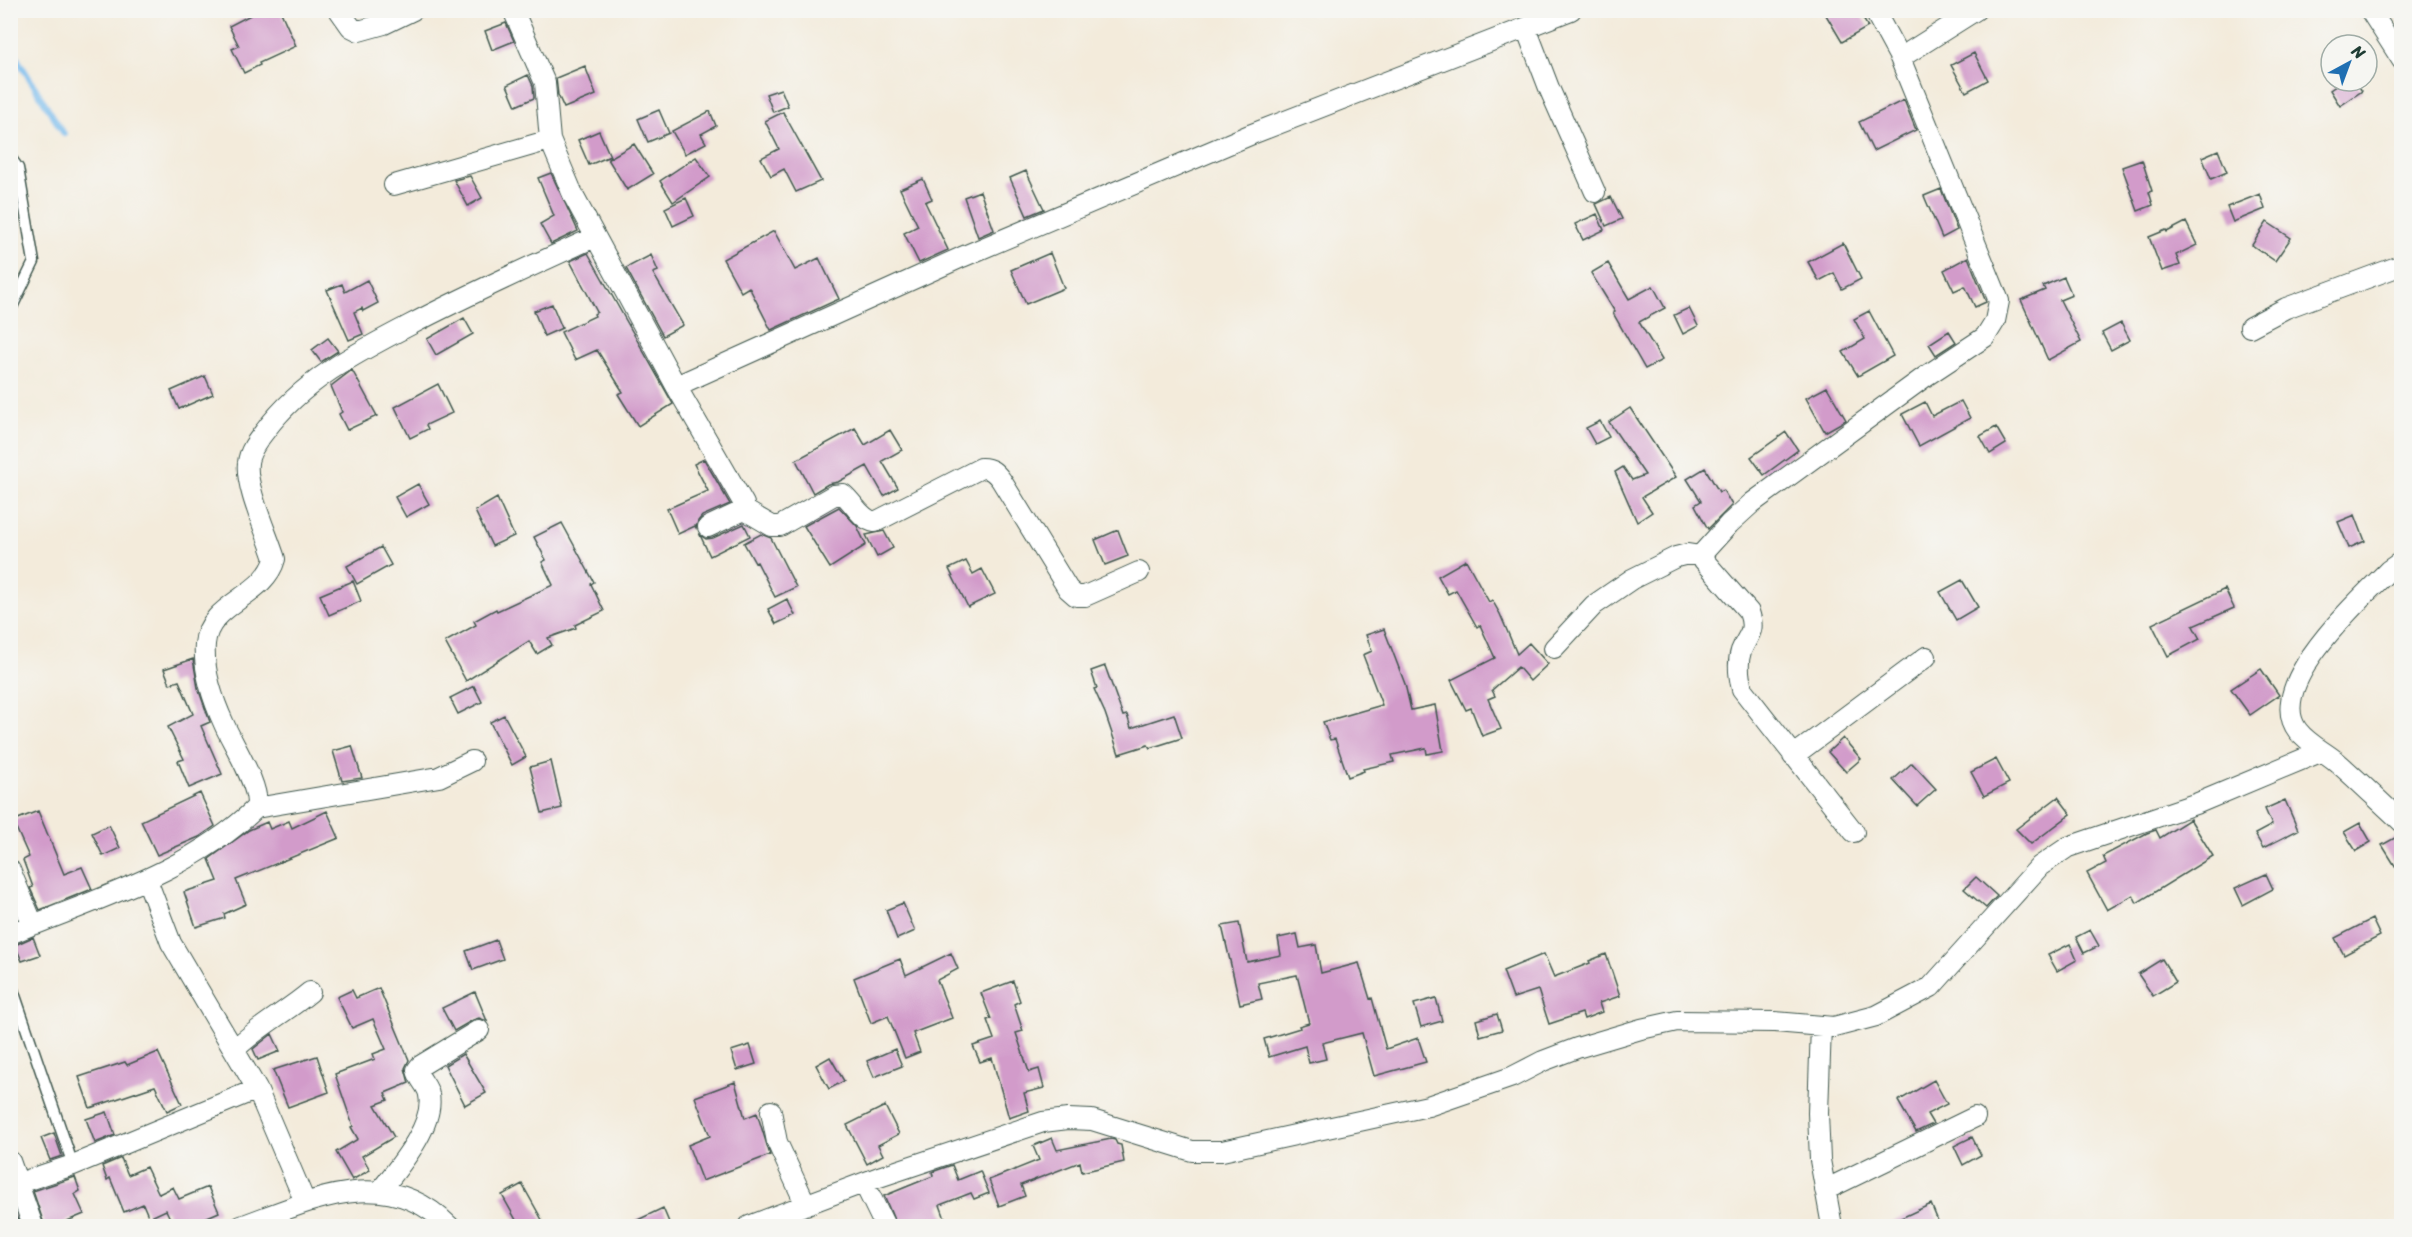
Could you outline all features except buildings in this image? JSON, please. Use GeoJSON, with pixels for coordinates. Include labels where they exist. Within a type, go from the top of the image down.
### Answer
{"type":"FeatureCollection","features":[{"type":"Feature","properties":{"kind":"street"},"geometry":{"type":"LineString","coordinates":[[339,10],[351,27],[359,31],[384,24],[413,10]]}},
{"type":"Feature","properties":{"kind":"street"},"geometry":{"type":"LineString","coordinates":[[513,10],[545,83],[550,140],[574,197],[676,386],[744,504],[743,509]]}},
{"type":"Feature","properties":{"kind":"street"},"geometry":{"type":"LineString","coordinates":[[676,386],[983,248],[1252,134],[1571,10]]}},
{"type":"Feature","properties":{"kind":"street"},"geometry":{"type":"LineString","coordinates":[[1700,556],[1752,503],[1926,376],[1985,337],[1995,321],[1999,302],[1900,58],[1874,10]]}},
{"type":"Feature","properties":{"kind":"street"},"geometry":{"type":"LineString","coordinates":[[1900,58],[1976,10]]}},
{"type":"Feature","properties":{"kind":"street"},"geometry":{"type":"LineString","coordinates":[[2370,10],[2402,60]]}},
{"type":"Feature","properties":{"kind":"street"},"geometry":{"type":"LineString","coordinates":[[1526,28],[1549,88],[1596,192]]}},
{"type":"Feature","properties":{"kind":"street"},"geometry":{"type":"LineString","coordinates":[[394,185],[550,140]]}},
{"type":"Feature","properties":{"kind":"street"},"geometry":{"type":"LineString","coordinates":[[256,808],[257,794],[223,722],[207,673],[205,644],[210,627],[221,614],[263,581],[275,559],[249,482],[248,462],[254,446],[277,415],[304,388],[349,357],[461,298],[595,237]]}},
{"type":"Feature","properties":{"kind":"street"},"geometry":{"type":"LineString","coordinates":[[2250,327],[2286,308],[2402,265]]}},
{"type":"Feature","properties":{"kind":"street"},"geometry":{"type":"LineString","coordinates":[[743,509],[772,526],[780,526],[834,495],[843,494],[864,517],[875,522],[981,468],[987,468],[1001,480],[1068,588],[1076,596],[1085,596],[1139,572]]}},
{"type":"Feature","properties":{"kind":"street"},"geometry":{"type":"LineString","coordinates":[[708,527],[743,509]]}},
{"type":"Feature","properties":{"kind":"street"},"geometry":{"type":"LineString","coordinates":[[1554,648],[1594,605],[1632,579],[1676,557],[1688,554],[1700,556],[1749,612],[1752,633],[1741,652],[1738,672],[1742,689],[1854,832]]}},
{"type":"Feature","properties":{"kind":"street"},"geometry":{"type":"LineString","coordinates":[[2402,561],[2389,570],[2322,642],[2302,668],[2290,696],[2290,713],[2297,730],[2320,752],[2335,760],[2402,822]]}},
{"type":"Feature","properties":{"kind":"street"},"geometry":{"type":"LineString","coordinates":[[1793,756],[1926,657]]}},
{"type":"Feature","properties":{"kind":"street"},"geometry":{"type":"LineString","coordinates":[[749,1227],[864,1183],[1043,1122],[1068,1119],[1092,1120],[1192,1151],[1221,1151],[1428,1106],[1512,1077],[1543,1061],[1577,1048],[1677,1021],[1775,1022],[1834,1028],[1876,1016],[1931,987],[2040,866],[2068,847],[2198,803],[2320,752]]}},
{"type":"Feature","properties":{"kind":"street"},"geometry":{"type":"LineString","coordinates":[[10,934],[147,880],[225,834],[256,808],[439,777],[472,761]]}},
{"type":"Feature","properties":{"kind":"street"},"geometry":{"type":"LineString","coordinates":[[10,870],[34,924]]}},
{"type":"Feature","properties":{"kind":"street"},"geometry":{"type":"LineString","coordinates":[[147,880],[171,943],[257,1089],[305,1202]]}},
{"type":"Feature","properties":{"kind":"street"},"geometry":{"type":"LineString","coordinates":[[234,1050],[247,1037],[310,992]]}},
{"type":"Feature","properties":{"kind":"street"},"geometry":{"type":"LineString","coordinates":[[1821,1026],[1818,1113],[1820,1160],[1832,1227]]}},
{"type":"Feature","properties":{"kind":"street"},"geometry":{"type":"LineString","coordinates":[[381,1190],[413,1145],[429,1111],[428,1090],[417,1070],[479,1030]]}},
{"type":"Feature","properties":{"kind":"street"},"geometry":{"type":"LineString","coordinates":[[20,1183],[74,1165],[257,1089]]}},
{"type":"Feature","properties":{"kind":"street"},"geometry":{"type":"LineString","coordinates":[[771,1111],[777,1143],[806,1205]]}},
{"type":"Feature","properties":{"kind":"street"},"geometry":{"type":"LineString","coordinates":[[1825,1190],[1974,1116]]}},
{"type":"Feature","properties":{"kind":"street"},"geometry":{"type":"LineString","coordinates":[[10,1161],[20,1183],[33,1227]]}},
{"type":"Feature","properties":{"kind":"street"},"geometry":{"type":"LineString","coordinates":[[864,1183],[885,1227]]}},
{"type":"Feature","properties":{"kind":"street"},"geometry":{"type":"LineString","coordinates":[[241,1227],[270,1221],[305,1202],[345,1193],[381,1190],[403,1197],[437,1214],[449,1227]]}},
{"type":"Feature","properties":{"kind":"lane"},"geometry":{"type":"LineString","coordinates":[[10,157],[18,168],[34,262],[10,311]]}},
{"type":"Feature","properties":{"kind":"lane"},"geometry":{"type":"LineString","coordinates":[[10,981],[74,1165]]}},
{"type":"Feature","properties":{"kind":"waterway"},"geometry":{"type":"LineString","coordinates":[[10,47],[64,134]]}}]}
